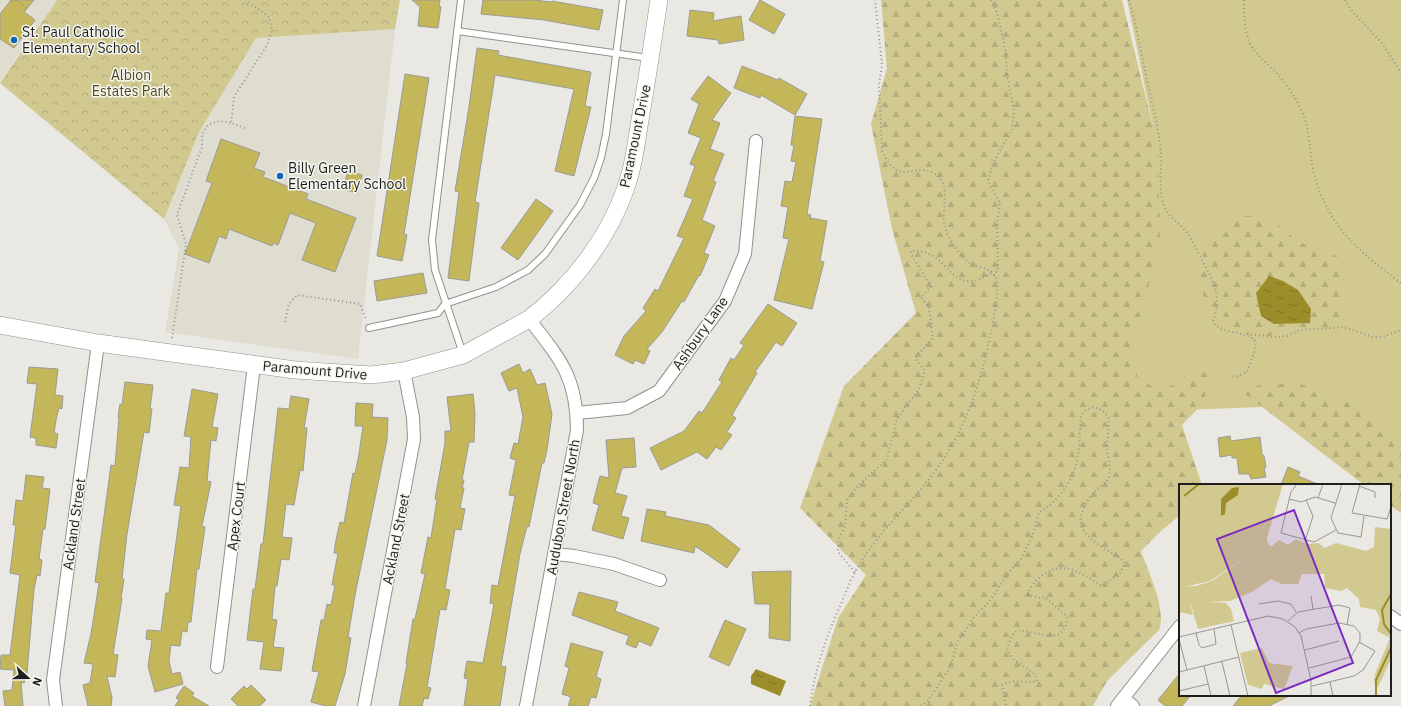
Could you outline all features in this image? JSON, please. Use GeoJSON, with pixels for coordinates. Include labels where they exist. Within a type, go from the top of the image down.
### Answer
{"type":"FeatureCollection","features":[{"type":"Feature","properties":{"kind":"street","name":"Paramount Drive"},"geometry":{"type":"LineString","coordinates":[[0,326],[98,343],[254,365],[340,374],[372,375],[404,371],[463,356],[529,319],[568,284],[606,232],[619,205],[631,174],[659,0]]}},
{"type":"Feature","properties":{"kind":"street","name":"Ashbury Lane"},"geometry":{"type":"LineString","coordinates":[[577,413],[627,408],[659,391],[725,301],[745,254],[756,140]]}},
{"type":"Feature","properties":{"kind":"street","name":"Audubon Street North"},"geometry":{"type":"LineString","coordinates":[[526,706],[577,430],[577,413],[574,394],[568,375],[553,351],[529,319]]}},
{"type":"Feature","properties":{"kind":"street","name":"Ackland Street"},"geometry":{"type":"LineString","coordinates":[[56,706],[53,680],[98,343]]}},
{"type":"Feature","properties":{"kind":"street","name":"Apex Court"},"geometry":{"type":"LineString","coordinates":[[217,667],[254,365]]}},
{"type":"Feature","properties":{"kind":"street","name":"Ackland Street"},"geometry":{"type":"LineString","coordinates":[[364,706],[414,439],[413,417],[404,371]]}},
{"type":"Feature","properties":{"kind":"street"},"geometry":{"type":"LineString","coordinates":[[555,554],[574,556],[614,564],[660,580]]}},
{"type":"Feature","properties":{"kind":"street"},"geometry":{"type":"LineString","coordinates":[[1391,617],[1401,624]]}},
{"type":"Feature","properties":{"kind":"street"},"geometry":{"type":"LineString","coordinates":[[1133,706],[1120,702],[1179,627]]}},
{"type":"Feature","properties":{"kind":"lane"},"geometry":{"type":"LineString","coordinates":[[461,0],[432,240],[435,270],[463,356]]}},
{"type":"Feature","properties":{"kind":"lane"},"geometry":{"type":"LineString","coordinates":[[369,328],[438,313],[445,304],[496,287],[521,275],[545,254],[580,205],[594,178],[601,158],[606,134],[623,0]]}},
{"type":"Feature","properties":{"kind":"lane"},"geometry":{"type":"LineString","coordinates":[[457,31],[616,52],[650,58]]}},
{"type":"Feature","properties":{"kind":"path"},"geometry":{"type":"LineString","coordinates":[[16,0],[27,9]]}},
{"type":"Feature","properties":{"kind":"path"},"geometry":{"type":"LineString","coordinates":[[230,123],[234,97],[267,45],[272,30],[269,17],[246,0]]}},
{"type":"Feature","properties":{"kind":"path"},"geometry":{"type":"LineString","coordinates":[[810,706],[819,658],[855,572],[871,548],[933,474],[953,444],[966,420],[982,376],[992,327],[997,286],[996,279],[992,273],[984,267],[968,262],[953,243],[944,227],[944,193],[941,180],[930,171],[923,170],[906,173],[898,171],[887,160],[882,151],[879,84],[882,65],[875,0]]}},
{"type":"Feature","properties":{"kind":"path"},"geometry":{"type":"LineString","coordinates":[[991,0],[998,16],[1006,53],[1007,75],[1014,111],[1012,130],[993,163],[988,181],[1000,203],[997,224],[998,268],[994,276]]}},
{"type":"Feature","properties":{"kind":"path"},"geometry":{"type":"LineString","coordinates":[[1129,0],[1157,126],[1161,154],[1161,195],[1164,207],[1173,221],[1184,229],[1194,242],[1200,257],[1209,270],[1216,288],[1216,312],[1213,322],[1221,329],[1246,334],[1275,337],[1287,336],[1300,330],[1344,327],[1373,337],[1382,337],[1401,330]]}},
{"type":"Feature","properties":{"kind":"path"},"geometry":{"type":"LineString","coordinates":[[1244,0],[1244,21],[1248,40],[1260,58],[1279,76],[1302,110],[1307,129],[1315,178],[1332,217],[1348,239],[1370,260],[1401,283]]}},
{"type":"Feature","properties":{"kind":"path"},"geometry":{"type":"LineString","coordinates":[[1346,0],[1352,12],[1382,43],[1401,73]]}},
{"type":"Feature","properties":{"kind":"path"},"geometry":{"type":"LineString","coordinates":[[170,352],[186,244],[177,215],[202,147],[202,134],[208,125],[219,121],[246,128]]}},
{"type":"Feature","properties":{"kind":"path"},"geometry":{"type":"LineString","coordinates":[[855,572],[838,552],[838,542],[845,526],[847,500],[858,486],[887,459],[897,419],[919,389],[925,371],[915,358],[933,338],[929,306],[921,297],[931,287],[911,254],[911,251],[925,252],[939,258],[958,279],[969,282],[978,280],[992,273]]}},
{"type":"Feature","properties":{"kind":"path"},"geometry":{"type":"LineString","coordinates":[[285,322],[289,304],[297,295],[360,304],[369,328]]}},
{"type":"Feature","properties":{"kind":"path"},"geometry":{"type":"LineString","coordinates":[[1230,375],[1236,377],[1247,372],[1256,345],[1254,339],[1246,334]]}},
{"type":"Feature","properties":{"kind":"path"},"geometry":{"type":"LineString","coordinates":[[921,706],[928,701],[952,666],[957,643],[974,617],[989,602],[1007,575],[1021,559],[1032,537],[1039,512],[1046,510],[1063,491],[1071,479],[1076,468],[1079,453],[1081,416],[1085,411],[1093,407],[1102,410],[1109,418],[1107,450],[1110,474],[1108,480],[1104,485],[1096,490],[1082,510],[1082,528],[1089,537],[1117,554],[1125,563],[1120,573],[1102,586],[1079,573],[1062,567],[1052,569],[1039,578],[1029,590],[1028,594],[1040,598],[1045,597],[1053,606],[1060,609],[1067,617],[1066,626],[1060,634],[1051,636],[1018,630],[1012,634],[1007,648],[1010,657],[1020,665],[1032,670],[1037,677],[1037,681],[1031,683],[1007,682],[1002,685],[1006,706]]}},
{"type":"Feature","properties":{"kind":"shaded area","name":"St. Paul Catholic Elementary School"},"geometry":{"type":"Polygon","coordinates":[[[0,0],[57,0],[0,81],[0,0]]]}},
{"type":"Feature","properties":{"kind":"shaded area","name":"Billy Green Elementary School"},"geometry":{"type":"Polygon","coordinates":[[[395,29],[358,359],[165,332],[179,249],[164,219],[199,132],[256,37],[395,29]]]}},
{"type":"Feature","properties":{"kind":"green space","name":"Albion Estates Park"},"geometry":{"type":"Polygon","coordinates":[[[57,0],[400,0],[395,29],[256,38],[199,132],[164,219],[0,83],[57,0]]]}},
{"type":"Feature","properties":{"kind":"green space"},"geometry":{"type":"Polygon","coordinates":[[[881,0],[1122,0],[1158,147],[1160,243],[1132,348],[1138,379],[1159,390],[1176,384],[1187,373],[1205,372],[1210,380],[1202,404],[1182,425],[1202,484],[1179,484],[1179,516],[1141,551],[1159,601],[1161,622],[1159,630],[1107,681],[1093,706],[810,706],[838,618],[866,575],[800,508],[844,386],[916,313],[892,229],[871,124],[887,68],[881,0]]]}},
{"type":"Feature","properties":{"kind":"green space"},"geometry":{"type":"Polygon","coordinates":[[[1127,0],[1401,0],[1401,453],[1286,406],[1133,412],[1119,334],[1154,131],[1127,0]]]}},
{"type":"Feature","properties":{"kind":"green space"},"geometry":{"type":"Polygon","coordinates":[[[1237,215],[1268,217],[1299,242],[1337,256],[1342,285],[1343,305],[1337,333],[1285,331],[1266,337],[1238,331],[1212,319],[1202,289],[1200,275],[1202,261],[1206,247],[1213,235],[1223,224],[1237,215]]]}},
{"type":"Feature","properties":{"kind":"green space"},"geometry":{"type":"Polygon","coordinates":[[[1298,383],[1346,401],[1382,424],[1401,442],[1401,513],[1391,506],[1391,484],[1363,484],[1236,387],[1298,383]]]}},
{"type":"Feature","properties":{"kind":"water"},"geometry":{"type":"Polygon","coordinates":[[[1269,276],[1283,281],[1298,290],[1311,309],[1310,323],[1274,324],[1261,316],[1256,293],[1269,276]]]}},
{"type":"Feature","properties":{"kind":"water"},"geometry":{"type":"Polygon","coordinates":[[[756,669],[786,681],[780,696],[751,684],[751,676],[756,669]]]}},
{"type":"Feature","properties":{"kind":"building"},"geometry":{"type":"Polygon","coordinates":[[[11,0],[34,0],[24,12],[35,20],[14,48],[0,39],[0,14],[11,0]]]}},
{"type":"Feature","properties":{"kind":"building"},"geometry":{"type":"Polygon","coordinates":[[[412,0],[440,0],[439,6],[441,7],[438,28],[418,26],[420,7],[412,0]]]}},
{"type":"Feature","properties":{"kind":"building"},"geometry":{"type":"Polygon","coordinates":[[[483,0],[552,1],[603,10],[599,30],[544,20],[481,14],[483,0]]]}},
{"type":"Feature","properties":{"kind":"building"},"geometry":{"type":"Polygon","coordinates":[[[760,0],[785,14],[774,34],[749,20],[760,0]]]}},
{"type":"Feature","properties":{"kind":"building"},"geometry":{"type":"Polygon","coordinates":[[[690,10],[714,13],[713,21],[741,16],[744,40],[719,44],[718,40],[687,36],[690,10]]]}},
{"type":"Feature","properties":{"kind":"building"},"geometry":{"type":"Polygon","coordinates":[[[477,48],[499,51],[498,55],[591,72],[585,106],[591,107],[574,176],[555,171],[574,89],[495,75],[475,202],[479,203],[469,281],[448,278],[459,192],[455,191],[477,48]]]}},
{"type":"Feature","properties":{"kind":"building"},"geometry":{"type":"Polygon","coordinates":[[[742,66],[778,80],[779,78],[807,94],[795,115],[761,95],[760,98],[734,88],[742,66]]]}},
{"type":"Feature","properties":{"kind":"building"},"geometry":{"type":"Polygon","coordinates":[[[405,74],[429,78],[404,234],[407,235],[402,261],[377,256],[405,74]]]}},
{"type":"Feature","properties":{"kind":"building"},"geometry":{"type":"Polygon","coordinates":[[[708,76],[731,93],[712,120],[720,123],[710,149],[724,154],[713,181],[716,182],[702,220],[715,226],[704,253],[709,255],[700,276],[699,275],[684,302],[682,301],[662,332],[647,349],[650,351],[644,364],[635,360],[633,364],[615,355],[624,336],[646,311],[643,308],[655,289],[658,291],[684,238],[677,236],[693,199],[684,196],[695,166],[690,164],[701,138],[688,133],[699,104],[691,99],[708,76]]]}},
{"type":"Feature","properties":{"kind":"building"},"geometry":{"type":"Polygon","coordinates":[[[795,116],[822,119],[807,214],[811,215],[810,218],[827,221],[820,261],[824,262],[812,309],[774,300],[789,239],[783,238],[788,207],[781,206],[785,181],[792,182],[796,162],[791,161],[794,145],[791,145],[795,116]]]}},
{"type":"Feature","properties":{"kind":"building"},"geometry":{"type":"Polygon","coordinates":[[[221,139],[260,153],[254,168],[265,172],[263,177],[308,194],[306,199],[356,218],[335,272],[302,260],[316,223],[290,213],[278,245],[273,243],[272,246],[229,229],[226,239],[219,236],[209,263],[185,254],[212,183],[206,181],[221,139]]]}},
{"type":"Feature","properties":{"kind":"building"},"geometry":{"type":"Polygon","coordinates":[[[348,171],[362,175],[357,193],[343,189],[348,171]]]}},
{"type":"Feature","properties":{"kind":"building"},"geometry":{"type":"Polygon","coordinates":[[[536,199],[553,211],[518,260],[501,248],[536,199]]]}},
{"type":"Feature","properties":{"kind":"building"},"geometry":{"type":"Polygon","coordinates":[[[423,273],[427,293],[377,301],[374,281],[423,273]]]}},
{"type":"Feature","properties":{"kind":"building"},"geometry":{"type":"Polygon","coordinates":[[[768,304],[797,323],[782,346],[776,342],[755,372],[757,373],[732,415],[736,418],[727,432],[732,435],[721,450],[716,447],[707,459],[697,452],[661,470],[650,448],[684,431],[699,411],[702,413],[722,382],[719,380],[731,358],[734,360],[744,345],[740,343],[768,304]]]}},
{"type":"Feature","properties":{"kind":"building"},"geometry":{"type":"Polygon","coordinates":[[[519,364],[523,373],[530,369],[537,385],[545,383],[552,414],[547,450],[544,463],[542,463],[529,527],[527,526],[520,554],[501,666],[506,667],[500,706],[464,706],[468,679],[464,678],[467,661],[483,663],[494,604],[490,603],[492,585],[498,586],[515,496],[509,495],[516,460],[510,458],[514,443],[518,444],[523,417],[517,388],[509,391],[501,373],[519,364]]]}},
{"type":"Feature","properties":{"kind":"building"},"geometry":{"type":"Polygon","coordinates":[[[29,367],[58,369],[55,395],[63,396],[62,409],[59,408],[54,433],[58,434],[56,448],[36,445],[36,438],[30,437],[37,384],[27,383],[29,367]]]}},
{"type":"Feature","properties":{"kind":"building"},"geometry":{"type":"Polygon","coordinates":[[[125,382],[153,385],[150,409],[152,409],[149,433],[144,432],[127,534],[122,579],[124,579],[122,599],[113,654],[118,655],[115,677],[107,676],[112,698],[111,706],[88,706],[83,685],[90,683],[93,664],[84,663],[91,634],[99,583],[95,582],[111,465],[115,466],[118,417],[120,404],[122,405],[125,382]]]}},
{"type":"Feature","properties":{"kind":"building"},"geometry":{"type":"Polygon","coordinates":[[[192,389],[218,394],[212,427],[218,428],[216,441],[211,440],[207,481],[211,482],[202,526],[205,527],[199,569],[197,569],[191,622],[188,622],[187,632],[182,631],[180,646],[171,645],[169,661],[172,674],[180,672],[183,684],[155,692],[148,666],[152,640],[146,639],[147,630],[161,631],[166,593],[169,593],[181,506],[174,505],[180,467],[189,468],[191,437],[184,436],[192,389]]]}},
{"type":"Feature","properties":{"kind":"building"},"geometry":{"type":"Polygon","coordinates":[[[473,394],[475,413],[474,442],[469,442],[462,480],[464,480],[462,488],[464,488],[460,508],[465,509],[461,530],[455,529],[445,589],[450,590],[446,610],[440,609],[427,687],[431,688],[428,699],[424,698],[422,706],[399,706],[407,664],[413,619],[415,619],[425,574],[421,573],[428,537],[431,538],[437,499],[435,499],[445,443],[445,431],[451,431],[447,397],[473,394]]]}},
{"type":"Feature","properties":{"kind":"building"},"geometry":{"type":"Polygon","coordinates":[[[291,396],[309,399],[304,428],[307,428],[303,471],[300,470],[294,505],[286,504],[282,537],[292,538],[289,560],[281,559],[277,586],[275,586],[272,619],[277,620],[273,647],[284,648],[281,671],[260,669],[264,642],[247,640],[253,589],[255,589],[261,544],[263,544],[278,408],[289,409],[291,396]]]}},
{"type":"Feature","properties":{"kind":"building"},"geometry":{"type":"Polygon","coordinates":[[[356,403],[373,404],[372,417],[388,418],[387,440],[355,595],[348,637],[351,638],[345,674],[335,706],[326,706],[311,702],[319,672],[312,671],[321,620],[324,620],[327,604],[331,605],[335,585],[332,585],[338,553],[334,553],[336,540],[340,522],[344,523],[353,473],[355,474],[359,454],[363,426],[355,426],[356,403]]]}},
{"type":"Feature","properties":{"kind":"building"},"geometry":{"type":"Polygon","coordinates":[[[1230,436],[1231,441],[1260,437],[1262,454],[1264,456],[1266,467],[1264,468],[1266,477],[1251,479],[1249,474],[1239,474],[1237,458],[1232,458],[1232,455],[1220,457],[1218,438],[1230,436]]]}},
{"type":"Feature","properties":{"kind":"building"},"geometry":{"type":"Polygon","coordinates":[[[634,438],[636,467],[622,468],[615,493],[627,496],[621,516],[629,518],[623,539],[592,530],[599,505],[593,503],[600,476],[609,478],[606,440],[634,438]]]}},
{"type":"Feature","properties":{"kind":"building"},"geometry":{"type":"Polygon","coordinates":[[[1288,467],[1300,472],[1298,476],[1318,484],[1281,484],[1288,467]]]}},
{"type":"Feature","properties":{"kind":"building"},"geometry":{"type":"Polygon","coordinates":[[[26,475],[44,477],[42,488],[50,489],[45,529],[43,529],[39,559],[42,560],[40,576],[37,575],[34,589],[27,673],[24,683],[21,682],[23,706],[5,706],[3,691],[12,690],[14,670],[0,669],[1,655],[10,655],[20,575],[10,573],[16,525],[13,525],[16,500],[23,501],[26,475]]]}},
{"type":"Feature","properties":{"kind":"building"},"geometry":{"type":"Polygon","coordinates":[[[647,509],[666,512],[665,516],[709,525],[740,549],[727,568],[695,546],[694,553],[641,541],[647,509]]]}},
{"type":"Feature","properties":{"kind":"building"},"geometry":{"type":"Polygon","coordinates":[[[791,571],[790,641],[769,638],[770,604],[755,604],[752,572],[791,571]]]}},
{"type":"Feature","properties":{"kind":"building"},"geometry":{"type":"Polygon","coordinates":[[[579,592],[618,602],[615,611],[659,628],[651,646],[639,641],[636,648],[626,644],[629,636],[572,615],[579,592]]]}},
{"type":"Feature","properties":{"kind":"building"},"geometry":{"type":"Polygon","coordinates":[[[725,620],[746,629],[729,666],[709,657],[725,620]]]}},
{"type":"Feature","properties":{"kind":"building"},"geometry":{"type":"Polygon","coordinates":[[[571,643],[603,652],[596,677],[601,679],[596,698],[591,697],[588,706],[568,706],[571,697],[562,694],[569,668],[565,666],[571,643]]]}},
{"type":"Feature","properties":{"kind":"building"},"geometry":{"type":"Polygon","coordinates":[[[1179,674],[1179,696],[1190,696],[1182,706],[1165,706],[1158,700],[1179,674]]]}},
{"type":"Feature","properties":{"kind":"building"},"geometry":{"type":"Polygon","coordinates":[[[251,685],[266,700],[260,706],[238,706],[231,699],[244,686],[247,689],[251,685]]]}},
{"type":"Feature","properties":{"kind":"building"},"geometry":{"type":"Polygon","coordinates":[[[184,686],[194,693],[192,696],[209,706],[175,706],[179,700],[176,698],[184,686]]]}},
{"type":"Feature","properties":{"kind":"building"},"geometry":{"type":"Polygon","coordinates":[[[1241,696],[1289,696],[1269,706],[1233,706],[1241,696]]]}},
{"type":"Feature","properties":{"kind":"place","name":"St. Paul Catholic Elementary School"},"geometry":{"type":"Point","coordinates":[14,40]}},
{"type":"Feature","properties":{"kind":"place","name":"Billy Green Elementary School"},"geometry":{"type":"Point","coordinates":[280,176]}}]}
